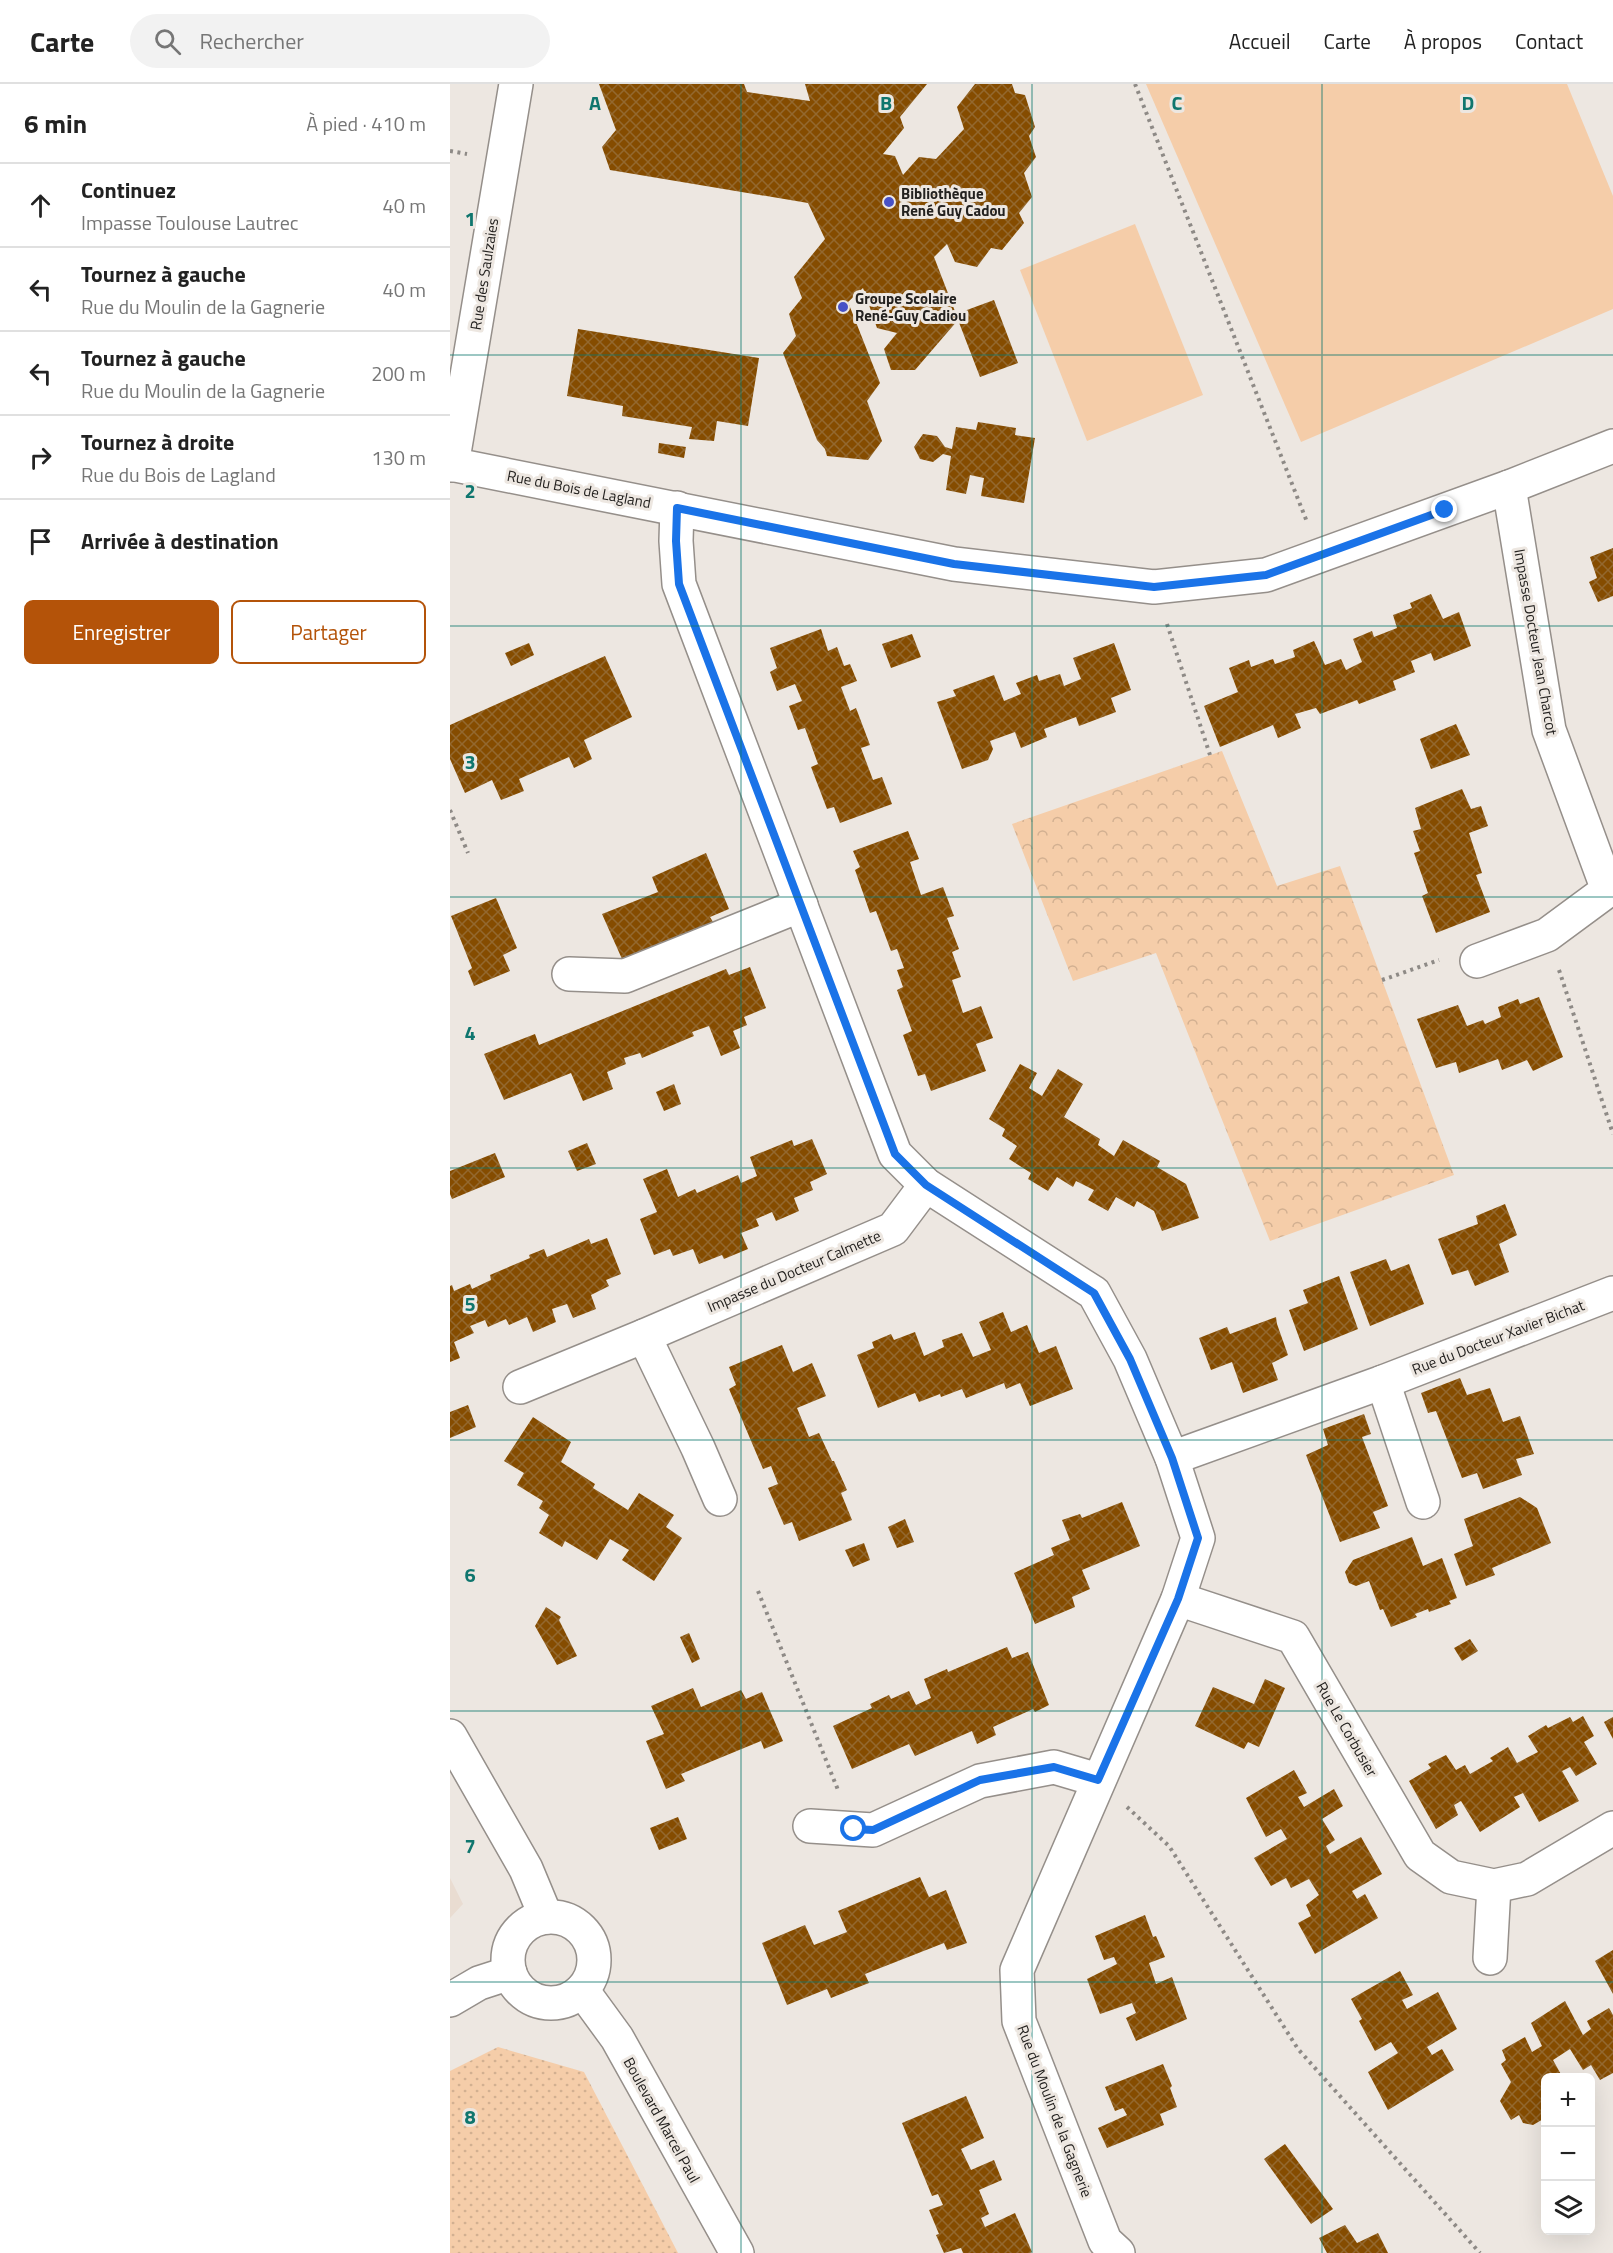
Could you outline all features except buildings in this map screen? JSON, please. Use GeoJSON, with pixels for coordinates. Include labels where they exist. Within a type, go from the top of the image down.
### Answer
{"type":"FeatureCollection","features":[{"type":"Feature","properties":{"kind":"street","name":"Rue des Saulzaies"},"geometry":{"type":"LineString","coordinates":[[451,464],[516,84]]}},
{"type":"Feature","properties":{"kind":"street","name":"Rue du Bois de Lagland"},"geometry":{"type":"LineString","coordinates":[[451,464],[954,564],[1154,587],[1266,575],[1509,487],[1613,446]]}},
{"type":"Feature","properties":{"kind":"street","name":"Impasse Docteur Jean Charcot"},"geometry":{"type":"LineString","coordinates":[[1478,961],[1547,935],[1608,890],[1549,730],[1509,487]]}},
{"type":"Feature","properties":{"kind":"street","name":"Rue du Moulin de la Gagnerie"},"geometry":{"type":"LineString","coordinates":[[677,508],[676,541],[679,584],[895,1154],[926,1185],[1094,1293],[1130,1359],[1172,1458],[1198,1538],[1178,1599],[1017,1971],[1019,2021],[1105,2241],[1118,2253]]}},
{"type":"Feature","properties":{"kind":"street"},"geometry":{"type":"LineString","coordinates":[[569,974],[625,976],[801,905]]}},
{"type":"Feature","properties":{"kind":"street","name":"Impasse du Docteur Calmette"},"geometry":{"type":"LineString","coordinates":[[520,1387],[893,1229],[926,1185]]}},
{"type":"Feature","properties":{"kind":"street","name":"Rue du Docteur Xavier Bichat"},"geometry":{"type":"LineString","coordinates":[[1172,1458],[1383,1382],[1613,1293]]}},
{"type":"Feature","properties":{"kind":"street"},"geometry":{"type":"LineString","coordinates":[[644,1336],[720,1499]]}},
{"type":"Feature","properties":{"kind":"street"},"geometry":{"type":"LineString","coordinates":[[1383,1382],[1423,1502]]}},
{"type":"Feature","properties":{"kind":"street","name":"Rue Le Corbusier"},"geometry":{"type":"LineString","coordinates":[[1178,1599],[1293,1637],[1420,1855],[1451,1877],[1494,1886],[1527,1879],[1613,1828]]}},
{"type":"Feature","properties":{"kind":"street"},"geometry":{"type":"LineString","coordinates":[[450,1736],[526,1869],[546,1917]]}},
{"type":"Feature","properties":{"kind":"street"},"geometry":{"type":"LineString","coordinates":[[810,1826],[873,1830],[980,1780],[1054,1767],[1098,1780]]}},
{"type":"Feature","properties":{"kind":"street"},"geometry":{"type":"LineString","coordinates":[[1490,1958],[1494,1886]]}},
{"type":"Feature","properties":{"kind":"street"},"geometry":{"type":"LineString","coordinates":[[546,1917],[559,1917],[572,1922],[590,1941],[593,1953],[594,1967],[590,1979],[582,1990],[556,2003],[541,2002],[528,1996],[516,1986],[508,1961],[515,1936],[528,1923],[546,1917]]}},
{"type":"Feature","properties":{"kind":"street"},"geometry":{"type":"LineString","coordinates":[[450,2000],[479,1983],[510,1973]]}},
{"type":"Feature","properties":{"kind":"street","name":"Boulevard Marcel Paul"},"geometry":{"type":"LineString","coordinates":[[582,1990],[616,2037],[736,2253]]}},
{"type":"Feature","properties":{"kind":"path"},"geometry":{"type":"LineString","coordinates":[[1135,84],[1320,556]]}},
{"type":"Feature","properties":{"kind":"path"},"geometry":{"type":"LineString","coordinates":[[1154,587],[1210,754]]}},
{"type":"Feature","properties":{"kind":"path"},"geometry":{"type":"LineString","coordinates":[[450,810],[468,853]]}},
{"type":"Feature","properties":{"kind":"path"},"geometry":{"type":"LineString","coordinates":[[1547,935],[1613,1134]]}},
{"type":"Feature","properties":{"kind":"path"},"geometry":{"type":"LineString","coordinates":[[1382,980],[1461,951],[1478,961]]}},
{"type":"Feature","properties":{"kind":"path"},"geometry":{"type":"LineString","coordinates":[[758,1591],[854,1829]]}},
{"type":"Feature","properties":{"kind":"path"},"geometry":{"type":"LineString","coordinates":[[1098,1780],[1169,1846],[1298,2049],[1480,2253]]}},
{"type":"Feature","properties":{"kind":"shaded area"},"geometry":{"type":"Polygon","coordinates":[[[450,1878],[463,1904],[450,1918],[450,1878]]]}},
{"type":"Feature","properties":{"kind":"green space"},"geometry":{"type":"Polygon","coordinates":[[[1146,84],[1567,84],[1613,196],[1613,309],[1301,442],[1146,84]]]}},
{"type":"Feature","properties":{"kind":"green space"},"geometry":{"type":"Polygon","coordinates":[[[1135,224],[1203,395],[1087,441],[1020,270],[1135,224]]]}},
{"type":"Feature","properties":{"kind":"green space"},"geometry":{"type":"Polygon","coordinates":[[[1222,751],[1277,886],[1340,866],[1454,1175],[1270,1241],[1156,953],[1073,981],[1012,824],[1222,751]]]}},
{"type":"Feature","properties":{"kind":"green space"},"geometry":{"type":"Polygon","coordinates":[[[498,2047],[584,2072],[678,2253],[450,2253],[450,2071],[498,2047]]]}},
{"type":"Feature","properties":{"kind":"place","name":"Bibliothèque René Guy Cadou"},"geometry":{"type":"Point","coordinates":[889,202]}},
{"type":"Feature","properties":{"kind":"place","name":"Groupe Scolaire René-Guy Cadiou"},"geometry":{"type":"Point","coordinates":[843,307]}},
{"type":"Feature","properties":{"kind":"route"},"geometry":{"type":"LineString","coordinates":[[854,1829],[873,1830],[980,1780],[1054,1767],[1098,1780],[1178,1599],[1198,1538],[1172,1458],[1130,1359],[1094,1293],[926,1185],[895,1154],[679,584],[676,541],[677,508],[954,564],[1154,587],[1266,575],[1445,510]]}}]}
